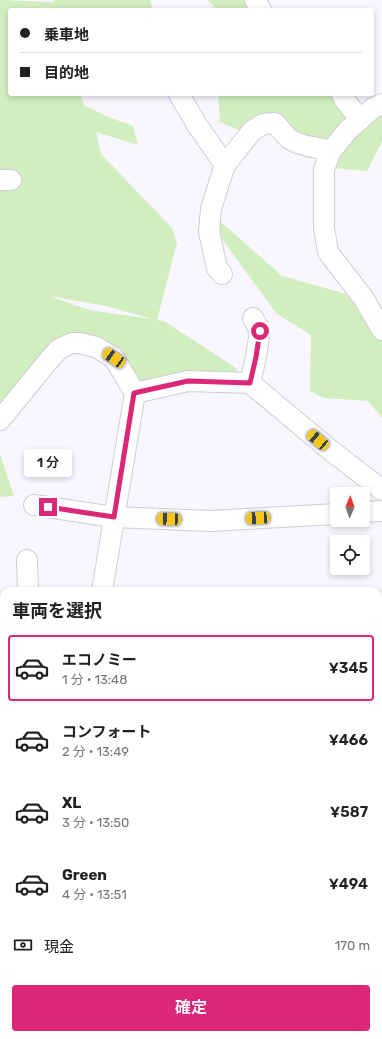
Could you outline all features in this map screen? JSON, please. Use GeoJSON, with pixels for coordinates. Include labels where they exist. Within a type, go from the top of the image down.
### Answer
{"type":"FeatureCollection","features":[{"type":"Feature","properties":{"kind":"street"},"geometry":{"type":"LineString","coordinates":[[180,96],[197,125],[225,165]]}},
{"type":"Feature","properties":{"kind":"street"},"geometry":{"type":"LineString","coordinates":[[343,96],[360,120]]}},
{"type":"Feature","properties":{"kind":"street"},"geometry":{"type":"LineString","coordinates":[[382,104],[374,108],[348,130],[331,151],[324,169],[324,228],[328,252],[364,299],[382,330]]}},
{"type":"Feature","properties":{"kind":"street"},"geometry":{"type":"LineString","coordinates":[[222,274],[217,268],[210,232],[211,209],[225,165],[252,131],[263,124],[275,124],[291,140],[303,145],[331,151]]}},
{"type":"Feature","properties":{"kind":"street"},"geometry":{"type":"LineString","coordinates":[[250,383],[260,331],[253,318]]}},
{"type":"Feature","properties":{"kind":"street"},"geometry":{"type":"LineString","coordinates":[[0,420],[59,349],[72,343],[80,342],[96,347],[114,358],[134,393],[103,587]]}},
{"type":"Feature","properties":{"kind":"street"},"geometry":{"type":"LineString","coordinates":[[134,393],[188,381],[250,383],[329,449],[382,490]]}},
{"type":"Feature","properties":{"kind":"street"},"geometry":{"type":"LineString","coordinates":[[34,505],[114,517],[210,521],[330,514]]}},
{"type":"Feature","properties":{"kind":"street"},"geometry":{"type":"LineString","coordinates":[[370,512],[382,511]]}},
{"type":"Feature","properties":{"kind":"street"},"geometry":{"type":"LineString","coordinates":[[27,560],[28,587]]}},
{"type":"Feature","properties":{"kind":"green space"},"geometry":{"type":"Polygon","coordinates":[[[0,0],[53,2],[55,0],[150,0],[152,8],[8,8],[8,96],[81,96],[84,105],[106,116],[133,126],[138,145],[96,132],[101,154],[172,228],[177,243],[157,320],[164,321],[236,368],[240,378],[138,381],[108,360],[71,347],[0,405],[0,0]],[[49,296],[89,310],[152,319],[106,306],[49,296]]]}},
{"type":"Feature","properties":{"kind":"green space"},"geometry":{"type":"Polygon","coordinates":[[[207,0],[249,0],[252,8],[212,8],[214,6],[207,0]]]}},
{"type":"Feature","properties":{"kind":"green space"},"geometry":{"type":"Polygon","coordinates":[[[218,96],[338,96],[357,126],[382,111],[382,141],[367,171],[333,168],[293,137],[271,117],[243,132],[220,122],[218,96]]]}},
{"type":"Feature","properties":{"kind":"green space"},"geometry":{"type":"Polygon","coordinates":[[[213,215],[282,276],[364,299],[382,311],[382,418],[368,401],[324,398],[310,391],[311,335],[277,314],[219,235],[213,215]]]}},
{"type":"Feature","properties":{"kind":"green space"},"geometry":{"type":"Polygon","coordinates":[[[0,454],[14,496],[0,497],[0,454]]]}},
{"type":"Feature","properties":{"kind":"route"},"geometry":{"type":"LineString","coordinates":[[48,507],[114,517],[134,393],[188,381],[229,381],[250,383],[260,331]]}}]}
